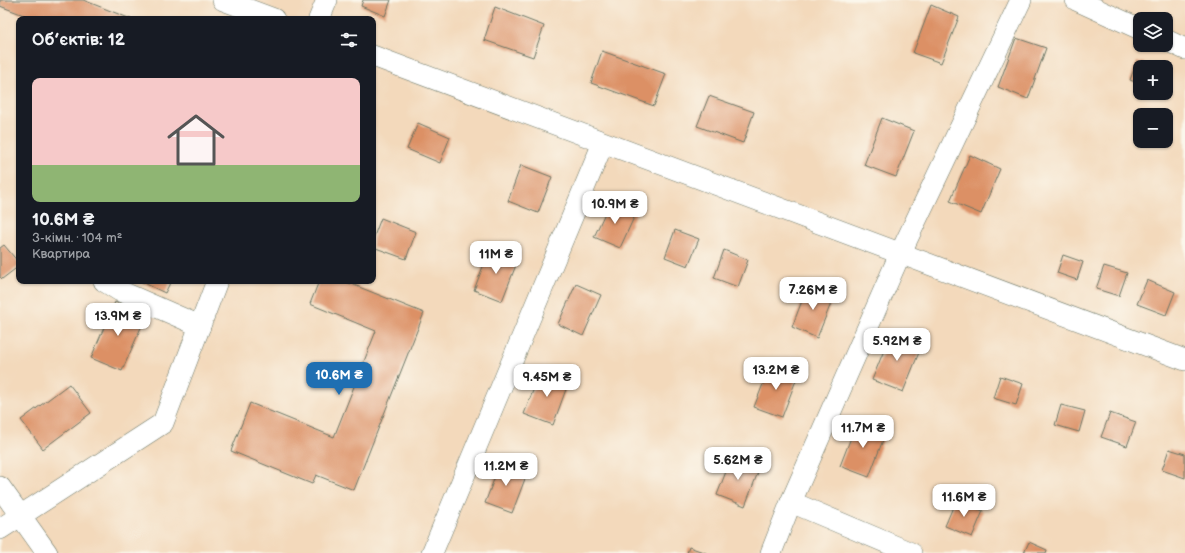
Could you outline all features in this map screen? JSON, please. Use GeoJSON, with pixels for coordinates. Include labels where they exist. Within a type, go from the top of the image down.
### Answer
{"type":"FeatureCollection","features":[{"type":"Feature","properties":{"kind":"street"},"geometry":{"type":"LineString","coordinates":[[224,0],[266,16]]}},
{"type":"Feature","properties":{"kind":"street"},"geometry":{"type":"LineString","coordinates":[[319,16],[327,0]]}},
{"type":"Feature","properties":{"kind":"street"},"geometry":{"type":"LineString","coordinates":[[771,553],[791,502],[900,254],[1021,0]]}},
{"type":"Feature","properties":{"kind":"street"},"geometry":{"type":"LineString","coordinates":[[1076,0],[1133,26]]}},
{"type":"Feature","properties":{"kind":"street"},"geometry":{"type":"LineString","coordinates":[[1173,43],[1185,49]]}},
{"type":"Feature","properties":{"kind":"street"},"geometry":{"type":"LineString","coordinates":[[376,57],[1185,360]]}},
{"type":"Feature","properties":{"kind":"street"},"geometry":{"type":"LineString","coordinates":[[432,553],[603,143]]}},
{"type":"Feature","properties":{"kind":"street"},"geometry":{"type":"LineString","coordinates":[[109,284],[120,291],[200,326]]}},
{"type":"Feature","properties":{"kind":"street"},"geometry":{"type":"LineString","coordinates":[[0,529],[163,423],[216,284]]}},
{"type":"Feature","properties":{"kind":"street"},"geometry":{"type":"LineString","coordinates":[[0,487],[47,553]]}},
{"type":"Feature","properties":{"kind":"street"},"geometry":{"type":"LineString","coordinates":[[791,502],[911,553]]}},
{"type":"Feature","properties":{"kind":"building"},"geometry":{"type":"Polygon","coordinates":[[[0,0],[83,0],[123,16],[26,16],[0,6],[0,0]]]}},
{"type":"Feature","properties":{"kind":"building"},"geometry":{"type":"Polygon","coordinates":[[[363,0],[391,0],[385,16],[361,6],[363,0]]]}},
{"type":"Feature","properties":{"kind":"building"},"geometry":{"type":"Polygon","coordinates":[[[931,5],[959,17],[941,63],[913,53],[931,5]]]}},
{"type":"Feature","properties":{"kind":"building"},"geometry":{"type":"Polygon","coordinates":[[[495,7],[544,26],[533,57],[484,40],[495,7]]]}},
{"type":"Feature","properties":{"kind":"building"},"geometry":{"type":"Polygon","coordinates":[[[1016,38],[1046,48],[1028,99],[998,87],[1016,38]]]}},
{"type":"Feature","properties":{"kind":"building"},"geometry":{"type":"Polygon","coordinates":[[[602,51],[666,74],[654,106],[591,83],[602,51]]]}},
{"type":"Feature","properties":{"kind":"building"},"geometry":{"type":"Polygon","coordinates":[[[1133,72],[1133,81],[1130,80],[1133,72]]]}},
{"type":"Feature","properties":{"kind":"building"},"geometry":{"type":"Polygon","coordinates":[[[709,96],[754,112],[743,143],[697,126],[709,96]]]}},
{"type":"Feature","properties":{"kind":"building"},"geometry":{"type":"Polygon","coordinates":[[[882,118],[914,131],[896,177],[864,165],[882,118]]]}},
{"type":"Feature","properties":{"kind":"building"},"geometry":{"type":"Polygon","coordinates":[[[418,123],[450,137],[440,163],[407,149],[418,123]]]}},
{"type":"Feature","properties":{"kind":"building"},"geometry":{"type":"Polygon","coordinates":[[[970,155],[1000,169],[981,214],[950,201],[970,155]]]}},
{"type":"Feature","properties":{"kind":"building"},"geometry":{"type":"Polygon","coordinates":[[[521,165],[552,177],[538,213],[508,201],[521,165]]]}},
{"type":"Feature","properties":{"kind":"building"},"geometry":{"type":"Polygon","coordinates":[[[610,202],[636,213],[620,248],[594,237],[610,202]]]}},
{"type":"Feature","properties":{"kind":"building"},"geometry":{"type":"Polygon","coordinates":[[[381,218],[416,232],[406,259],[376,248],[376,231],[381,218]]]}},
{"type":"Feature","properties":{"kind":"building"},"geometry":{"type":"Polygon","coordinates":[[[675,230],[699,239],[688,266],[665,257],[675,230]]]}},
{"type":"Feature","properties":{"kind":"building"},"geometry":{"type":"Polygon","coordinates":[[[4,245],[16,259],[16,268],[2,279],[0,277],[0,248],[4,245]]]}},
{"type":"Feature","properties":{"kind":"building"},"geometry":{"type":"Polygon","coordinates":[[[490,248],[518,260],[502,301],[474,290],[490,248]]]}},
{"type":"Feature","properties":{"kind":"building"},"geometry":{"type":"Polygon","coordinates":[[[724,250],[748,260],[738,287],[714,278],[724,250]]]}},
{"type":"Feature","properties":{"kind":"building"},"geometry":{"type":"Polygon","coordinates":[[[1063,255],[1083,262],[1077,280],[1057,273],[1063,255]]]}},
{"type":"Feature","properties":{"kind":"building"},"geometry":{"type":"Polygon","coordinates":[[[1104,266],[1127,273],[1119,296],[1096,289],[1104,266]]]}},
{"type":"Feature","properties":{"kind":"building"},"geometry":{"type":"Polygon","coordinates":[[[1147,280],[1175,292],[1166,315],[1137,304],[1147,280]]]}},
{"type":"Feature","properties":{"kind":"building"},"geometry":{"type":"Polygon","coordinates":[[[146,284],[170,284],[165,293],[146,284]]]}},
{"type":"Feature","properties":{"kind":"building"},"geometry":{"type":"Polygon","coordinates":[[[318,284],[352,284],[424,313],[354,490],[316,475],[312,484],[231,451],[250,403],[334,437],[376,331],[310,304],[318,284]]]}},
{"type":"Feature","properties":{"kind":"building"},"geometry":{"type":"Polygon","coordinates":[[[576,284],[601,295],[583,336],[558,324],[576,284]]]}},
{"type":"Feature","properties":{"kind":"building"},"geometry":{"type":"Polygon","coordinates":[[[808,285],[834,296],[817,338],[792,327],[808,285]]]}},
{"type":"Feature","properties":{"kind":"building"},"geometry":{"type":"Polygon","coordinates":[[[115,302],[146,316],[122,371],[91,358],[115,302]]]}},
{"type":"Feature","properties":{"kind":"building"},"geometry":{"type":"Polygon","coordinates":[[[891,333],[922,345],[903,392],[872,380],[891,333]]]}},
{"type":"Feature","properties":{"kind":"building"},"geometry":{"type":"Polygon","coordinates":[[[771,364],[798,375],[782,417],[754,407],[771,364]]]}},
{"type":"Feature","properties":{"kind":"building"},"geometry":{"type":"Polygon","coordinates":[[[541,370],[569,381],[553,425],[524,414],[541,370]]]}},
{"type":"Feature","properties":{"kind":"building"},"geometry":{"type":"Polygon","coordinates":[[[1000,376],[1023,384],[1016,405],[993,398],[1000,376]]]}},
{"type":"Feature","properties":{"kind":"building"},"geometry":{"type":"Polygon","coordinates":[[[69,384],[91,413],[43,449],[21,420],[69,384]]]}},
{"type":"Feature","properties":{"kind":"building"},"geometry":{"type":"Polygon","coordinates":[[[1061,405],[1085,411],[1079,432],[1055,425],[1061,405]]]}},
{"type":"Feature","properties":{"kind":"building"},"geometry":{"type":"Polygon","coordinates":[[[1110,413],[1136,422],[1127,446],[1101,437],[1110,413]]]}},
{"type":"Feature","properties":{"kind":"building"},"geometry":{"type":"Polygon","coordinates":[[[857,422],[886,432],[869,477],[840,466],[857,422]]]}},
{"type":"Feature","properties":{"kind":"building"},"geometry":{"type":"Polygon","coordinates":[[[1169,449],[1185,454],[1185,478],[1162,470],[1169,449]]]}},
{"type":"Feature","properties":{"kind":"building"},"geometry":{"type":"Polygon","coordinates":[[[732,456],[760,467],[745,506],[717,495],[732,456]]]}},
{"type":"Feature","properties":{"kind":"building"},"geometry":{"type":"Polygon","coordinates":[[[501,461],[528,471],[512,513],[485,503],[501,461]]]}},
{"type":"Feature","properties":{"kind":"building"},"geometry":{"type":"Polygon","coordinates":[[[956,500],[983,511],[972,537],[945,526],[956,500]]]}},
{"type":"Feature","properties":{"kind":"building"},"geometry":{"type":"Polygon","coordinates":[[[1029,542],[1047,550],[1046,553],[1024,553],[1029,542]]]}},
{"type":"Feature","properties":{"kind":"building"},"geometry":{"type":"Polygon","coordinates":[[[689,547],[706,553],[687,553],[689,547]]]}}]}
